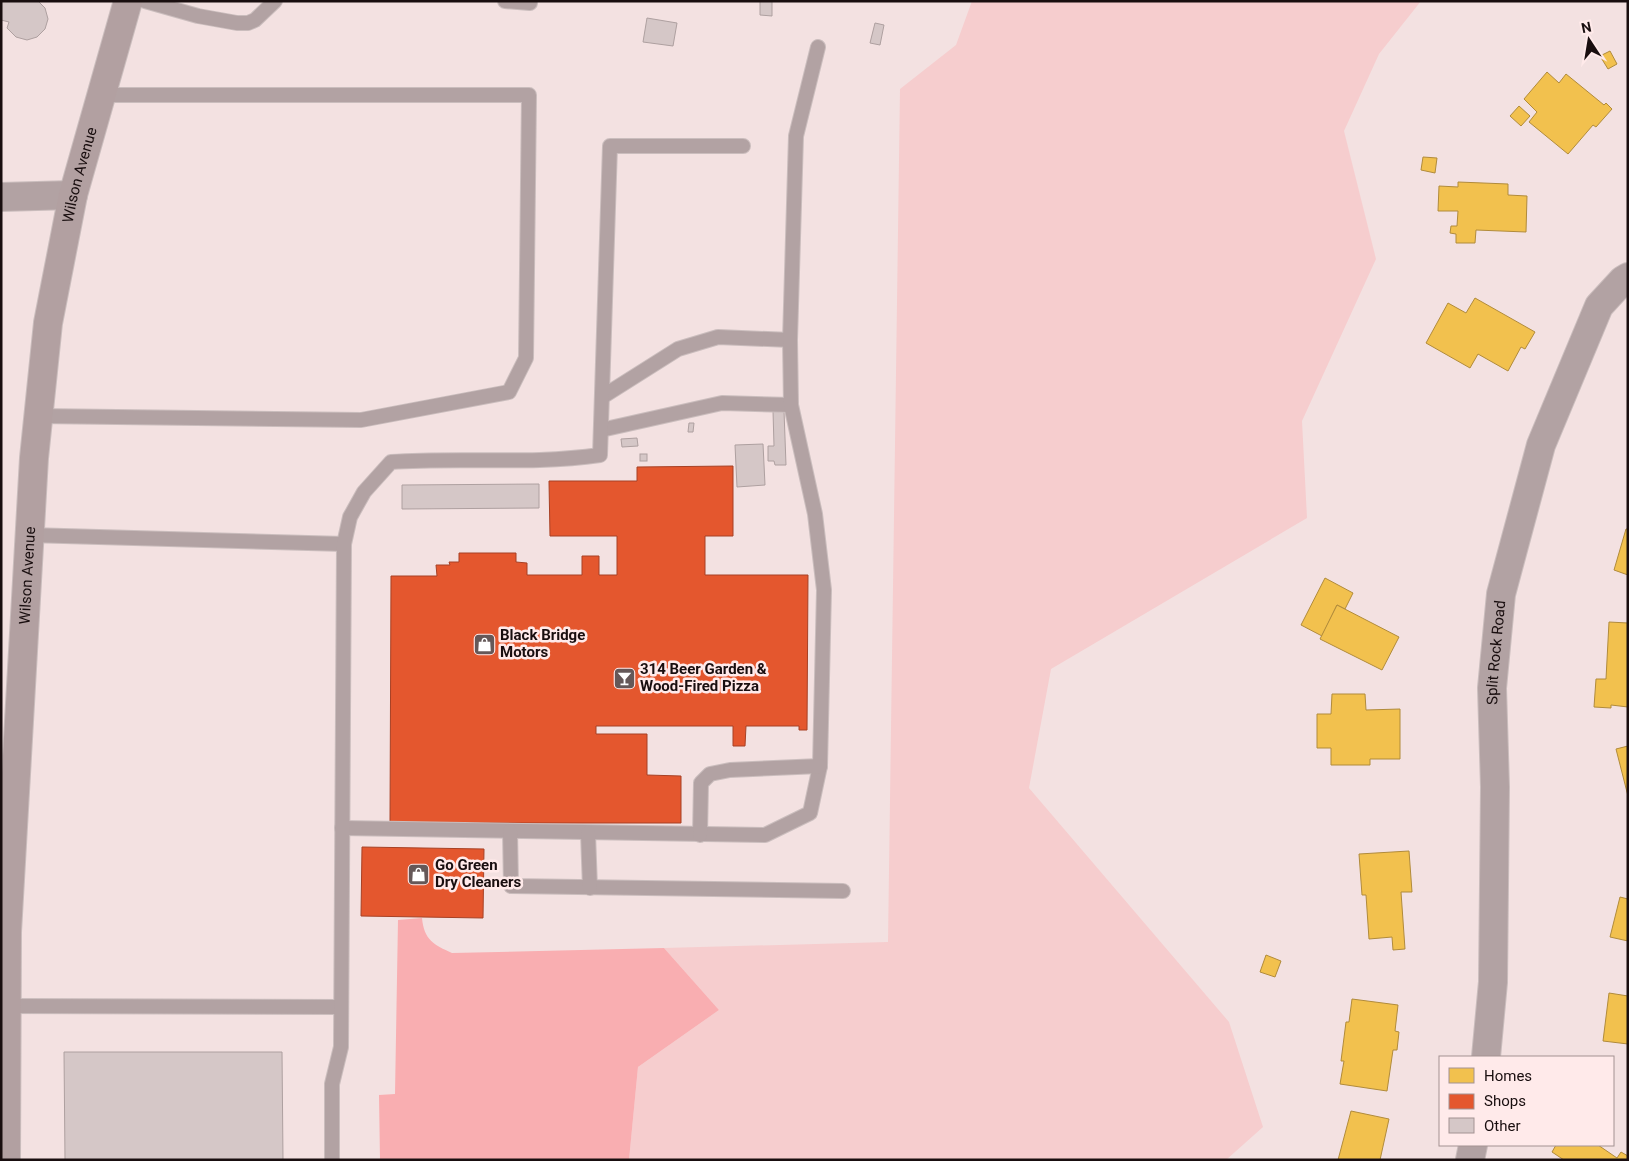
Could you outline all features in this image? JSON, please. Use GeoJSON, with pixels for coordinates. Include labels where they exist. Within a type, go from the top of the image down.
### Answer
{"type":"FeatureCollection","features":[{"type":"Feature","properties":{"kind":"main road","name":"Wilson Avenue"},"geometry":{"type":"LineString","coordinates":[[6,1160],[3,1034],[6,1006],[7,932],[29,536],[38,416],[48,323],[73,195],[128,1]]}},
{"type":"Feature","properties":{"kind":"street"},"geometry":{"type":"LineString","coordinates":[[1,197],[73,195]]}},
{"type":"Feature","properties":{"kind":"street","name":"Split Rock Road"},"geometry":{"type":"LineString","coordinates":[[1486,1056],[1493,982],[1495,787],[1492,688],[1501,594],[1541,444],[1599,306],[1628,277]]}},
{"type":"Feature","properties":{"kind":"street"},"geometry":{"type":"LineString","coordinates":[[1470,1160],[1473,1146]]}},
{"type":"Feature","properties":{"kind":"lane"},"geometry":{"type":"LineString","coordinates":[[145,1],[198,16],[237,23],[248,23],[255,20],[275,1]]}},
{"type":"Feature","properties":{"kind":"lane"},"geometry":{"type":"LineString","coordinates":[[505,1],[530,3],[530,1]]}},
{"type":"Feature","properties":{"kind":"lane"},"geometry":{"type":"LineString","coordinates":[[342,828],[765,835],[810,813],[820,766],[824,590],[815,514],[791,406],[790,340],[796,136],[818,47]]}},
{"type":"Feature","properties":{"kind":"lane"},"geometry":{"type":"LineString","coordinates":[[38,416],[361,420],[509,392],[526,358],[529,95],[102,95]]}},
{"type":"Feature","properties":{"kind":"lane"},"geometry":{"type":"LineString","coordinates":[[332,1160],[332,1084],[341,1047],[344,544],[350,517],[364,492],[391,462],[426,460],[567,460],[600,455],[610,146],[743,146]]}},
{"type":"Feature","properties":{"kind":"lane"},"geometry":{"type":"LineString","coordinates":[[602,397],[678,349],[710,339],[718,337],[790,340]]}},
{"type":"Feature","properties":{"kind":"lane"},"geometry":{"type":"LineString","coordinates":[[601,430],[722,403],[791,406]]}},
{"type":"Feature","properties":{"kind":"lane"},"geometry":{"type":"LineString","coordinates":[[29,536],[344,544]]}},
{"type":"Feature","properties":{"kind":"lane"},"geometry":{"type":"LineString","coordinates":[[700,835],[701,783],[710,774],[730,770],[820,766]]}},
{"type":"Feature","properties":{"kind":"lane"},"geometry":{"type":"LineString","coordinates":[[510,831],[511,886],[843,891]]}},
{"type":"Feature","properties":{"kind":"lane"},"geometry":{"type":"LineString","coordinates":[[588,833],[590,888]]}},
{"type":"Feature","properties":{"kind":"lane"},"geometry":{"type":"LineString","coordinates":[[6,1006],[341,1007]]}},
{"type":"Feature","properties":{"kind":"shaded area"},"geometry":{"type":"Polygon","coordinates":[[[972,1],[1421,1],[1379,54],[1344,131],[1376,259],[1302,421],[1307,518],[1051,669],[1029,788],[1229,1022],[1263,1127],[1226,1160],[629,1160],[638,1067],[719,1010],[664,948],[888,942],[900,89],[956,45],[972,1]]]}},
{"type":"Feature","properties":{"kind":"shaded area"},"geometry":{"type":"Polygon","coordinates":[[[422,918],[425,932],[431,941],[452,953],[664,948],[719,1010],[638,1067],[629,1160],[380,1160],[379,1095],[395,1094],[398,920],[422,918]]]}},
{"type":"Feature","properties":{"kind":"building: Homes"},"geometry":{"type":"Polygon","coordinates":[[[1610,51],[1617,64],[1608,69],[1600,56],[1610,51]]]}},
{"type":"Feature","properties":{"kind":"building: Homes"},"geometry":{"type":"Polygon","coordinates":[[[1547,72],[1559,83],[1566,74],[1604,105],[1606,103],[1612,109],[1596,127],[1593,125],[1568,154],[1529,122],[1537,112],[1524,99],[1547,72]]]}},
{"type":"Feature","properties":{"kind":"building: Homes"},"geometry":{"type":"Polygon","coordinates":[[[1519,106],[1530,116],[1521,126],[1510,116],[1519,106]]]}},
{"type":"Feature","properties":{"kind":"building: Homes"},"geometry":{"type":"Polygon","coordinates":[[[1423,157],[1437,158],[1435,173],[1421,170],[1423,157]]]}},
{"type":"Feature","properties":{"kind":"building: Homes"},"geometry":{"type":"Polygon","coordinates":[[[1458,182],[1508,184],[1508,195],[1527,196],[1526,232],[1476,230],[1475,243],[1456,243],[1456,234],[1450,233],[1451,226],[1457,226],[1458,211],[1438,211],[1439,186],[1458,187],[1458,182]]]}},
{"type":"Feature","properties":{"kind":"building: Homes"},"geometry":{"type":"Polygon","coordinates":[[[1475,298],[1535,332],[1525,349],[1521,347],[1508,371],[1478,354],[1470,368],[1426,343],[1448,303],[1466,313],[1475,298]]]}},
{"type":"Feature","properties":{"kind":"building: Homes"},"geometry":{"type":"Polygon","coordinates":[[[1626,529],[1628,529],[1628,575],[1614,570],[1626,529]]]}},
{"type":"Feature","properties":{"kind":"building: Homes"},"geometry":{"type":"Polygon","coordinates":[[[1325,578],[1353,593],[1345,609],[1337,605],[1322,636],[1301,625],[1325,578]]]}},
{"type":"Feature","properties":{"kind":"building: Homes"},"geometry":{"type":"Polygon","coordinates":[[[1337,605],[1399,637],[1382,670],[1320,639],[1337,605]]]}},
{"type":"Feature","properties":{"kind":"building: Homes"},"geometry":{"type":"Polygon","coordinates":[[[1609,622],[1628,623],[1628,707],[1611,705],[1611,708],[1594,707],[1596,679],[1606,679],[1609,622]]]}},
{"type":"Feature","properties":{"kind":"building: Homes"},"geometry":{"type":"Polygon","coordinates":[[[1332,694],[1365,694],[1366,710],[1400,709],[1400,759],[1370,759],[1370,765],[1331,765],[1331,748],[1317,748],[1317,714],[1331,714],[1332,694]]]}},
{"type":"Feature","properties":{"kind":"building: Homes"},"geometry":{"type":"Polygon","coordinates":[[[1628,746],[1628,796],[1616,749],[1628,746]]]}},
{"type":"Feature","properties":{"kind":"building: Homes"},"geometry":{"type":"Polygon","coordinates":[[[1409,851],[1412,892],[1401,892],[1405,949],[1393,950],[1392,937],[1369,939],[1366,895],[1362,895],[1359,854],[1409,851]]]}},
{"type":"Feature","properties":{"kind":"building: Homes"},"geometry":{"type":"Polygon","coordinates":[[[1620,897],[1628,899],[1628,941],[1610,937],[1620,897]]]}},
{"type":"Feature","properties":{"kind":"building: Homes"},"geometry":{"type":"Polygon","coordinates":[[[1266,955],[1281,961],[1275,977],[1260,972],[1266,955]]]}},
{"type":"Feature","properties":{"kind":"building: Homes"},"geometry":{"type":"Polygon","coordinates":[[[1609,993],[1628,996],[1628,1044],[1603,1041],[1609,993]]]}},
{"type":"Feature","properties":{"kind":"building: Homes"},"geometry":{"type":"Polygon","coordinates":[[[1352,999],[1398,1005],[1395,1031],[1399,1032],[1397,1050],[1393,1050],[1387,1091],[1340,1084],[1344,1061],[1341,1061],[1346,1022],[1349,1022],[1352,999]]]}},
{"type":"Feature","properties":{"kind":"building: Homes"},"geometry":{"type":"Polygon","coordinates":[[[1351,1111],[1389,1119],[1380,1160],[1338,1160],[1351,1111]]]}},
{"type":"Feature","properties":{"kind":"building: Homes"},"geometry":{"type":"Polygon","coordinates":[[[1555,1146],[1599,1146],[1617,1158],[1621,1152],[1628,1156],[1628,1160],[1564,1160],[1552,1152],[1555,1146]]]}},
{"type":"Feature","properties":{"kind":"building: Shops"},"geometry":{"type":"Polygon","coordinates":[[[733,466],[733,536],[705,536],[705,575],[808,575],[807,730],[799,730],[799,726],[746,726],[745,746],[733,746],[733,726],[596,726],[596,734],[647,734],[647,775],[681,776],[681,823],[390,823],[391,576],[437,576],[436,565],[450,565],[449,562],[459,562],[459,553],[516,553],[516,562],[527,563],[527,575],[582,575],[582,556],[599,556],[599,575],[617,575],[617,536],[550,536],[549,481],[637,481],[637,467],[733,466]]]}},
{"type":"Feature","properties":{"kind":"building: Shops"},"geometry":{"type":"Polygon","coordinates":[[[362,847],[484,849],[483,918],[361,916],[362,847]]]}},
{"type":"Feature","properties":{"kind":"building: Other"},"geometry":{"type":"Polygon","coordinates":[[[1,1],[38,1],[45,8],[48,19],[45,29],[37,37],[27,40],[16,37],[7,28],[9,22],[1,20],[1,1]]]}},
{"type":"Feature","properties":{"kind":"building: Other"},"geometry":{"type":"Polygon","coordinates":[[[760,1],[772,1],[772,16],[760,15],[760,1]]]}},
{"type":"Feature","properties":{"kind":"building: Other"},"geometry":{"type":"Polygon","coordinates":[[[647,18],[677,23],[673,46],[643,42],[647,18]]]}},
{"type":"Feature","properties":{"kind":"building: Other"},"geometry":{"type":"Polygon","coordinates":[[[875,23],[884,25],[880,45],[870,43],[875,23]]]}},
{"type":"Feature","properties":{"kind":"building: Other"},"geometry":{"type":"Polygon","coordinates":[[[773,411],[784,411],[786,465],[775,465],[774,461],[768,461],[768,446],[774,446],[773,411]]]}},
{"type":"Feature","properties":{"kind":"building: Other"},"geometry":{"type":"Polygon","coordinates":[[[689,423],[694,423],[693,432],[688,432],[689,423]]]}},
{"type":"Feature","properties":{"kind":"building: Other"},"geometry":{"type":"Polygon","coordinates":[[[637,438],[638,446],[622,447],[621,439],[637,438]]]}},
{"type":"Feature","properties":{"kind":"building: Other"},"geometry":{"type":"Polygon","coordinates":[[[763,444],[765,485],[737,487],[735,445],[763,444]]]}},
{"type":"Feature","properties":{"kind":"building: Other"},"geometry":{"type":"Polygon","coordinates":[[[640,454],[647,454],[647,461],[640,461],[640,454]]]}},
{"type":"Feature","properties":{"kind":"building: Other"},"geometry":{"type":"Polygon","coordinates":[[[539,484],[539,508],[402,509],[402,485],[539,484]]]}},
{"type":"Feature","properties":{"kind":"building: Other"},"geometry":{"type":"Polygon","coordinates":[[[64,1052],[282,1052],[283,1160],[65,1160],[64,1052]]]}},
{"type":"Feature","properties":{"kind":"place","name":"Black Bridge Motors"},"geometry":{"type":"Point","coordinates":[484,644]}},
{"type":"Feature","properties":{"kind":"place","name":"314 Beer Garden & Wood-Fired Pizza"},"geometry":{"type":"Point","coordinates":[624,678]}},
{"type":"Feature","properties":{"kind":"place","name":"Go Green Dry Cleaners"},"geometry":{"type":"Point","coordinates":[419,874]}}]}
